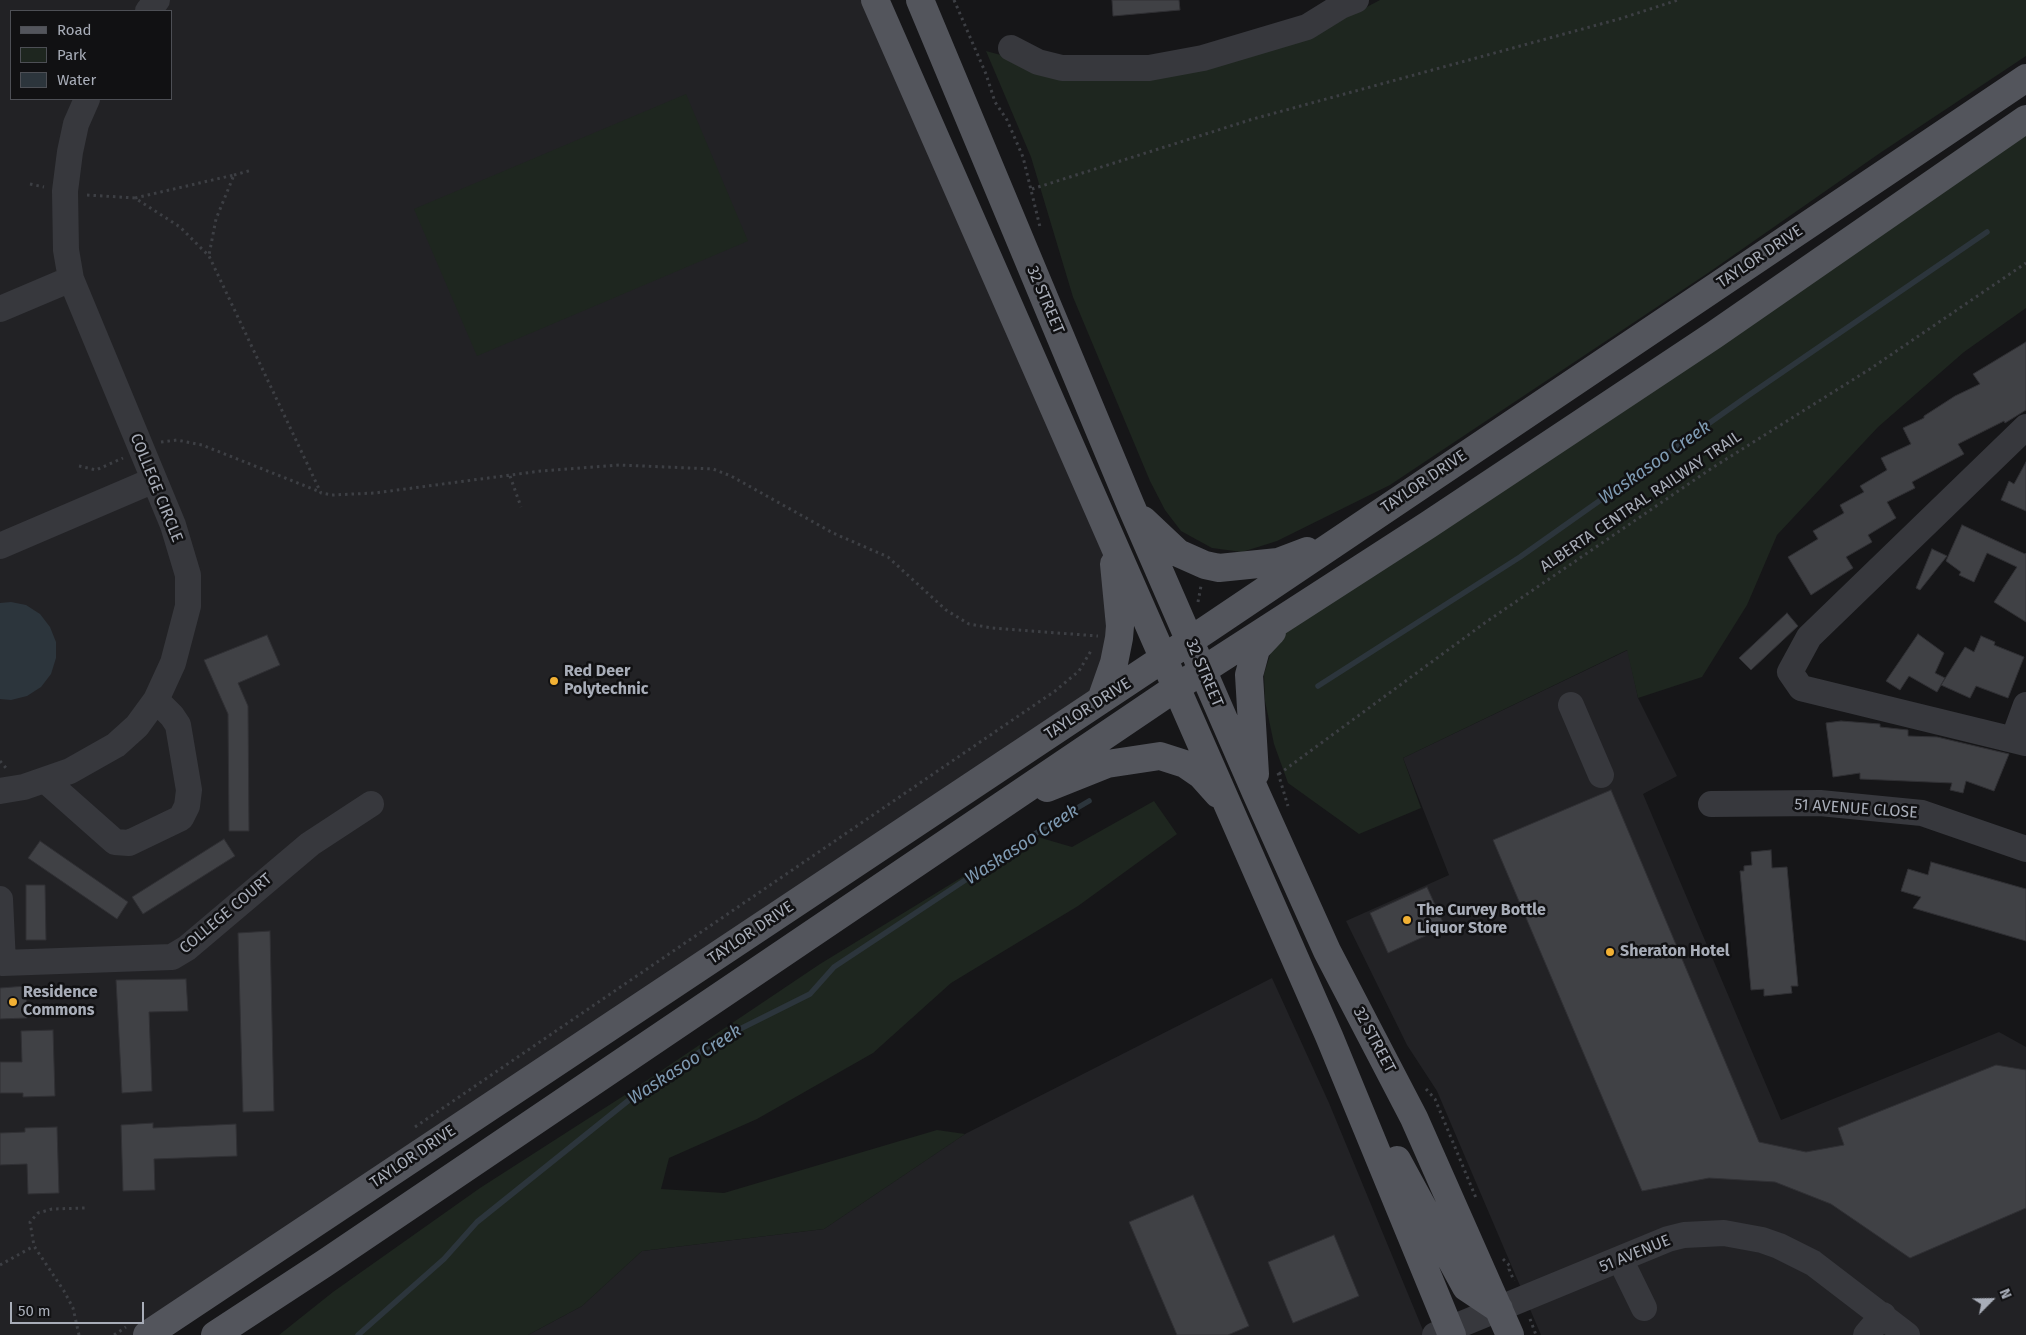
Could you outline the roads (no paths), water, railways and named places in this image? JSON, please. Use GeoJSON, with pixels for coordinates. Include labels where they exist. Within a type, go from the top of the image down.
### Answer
{"type":"FeatureCollection","features":[{"type":"Feature","properties":{"kind":"main road","name":"32 STREET"},"geometry":{"type":"LineString","coordinates":[[875,0],[955,187],[1111,535],[1329,1036],[1449,1333]]}},
{"type":"Feature","properties":{"kind":"main road","name":"32 STREET"},"geometry":{"type":"LineString","coordinates":[[920,0],[1202,671],[1327,951],[1414,1118],[1499,1310],[1522,1332]]}},
{"type":"Feature","properties":{"kind":"main road","name":"TAYLOR DRIVE"},"geometry":{"type":"LineString","coordinates":[[138,1329],[1101,700],[2026,78]]}},
{"type":"Feature","properties":{"kind":"main road","name":"TAYLOR DRIVE"},"geometry":{"type":"LineString","coordinates":[[215,1335],[325,1263],[1177,687],[1428,525],[1706,341],[2026,119]]}},
{"type":"Feature","properties":{"kind":"main road"},"geometry":{"type":"LineString","coordinates":[[1132,506],[1150,527],[1178,553],[1190,560],[1219,568],[1278,562],[1339,540]]}},
{"type":"Feature","properties":{"kind":"main road"},"geometry":{"type":"LineString","coordinates":[[1101,700],[1114,662],[1120,632],[1111,535]]}},
{"type":"Feature","properties":{"kind":"main road"},"geometry":{"type":"LineString","coordinates":[[1256,793],[1249,675],[1251,661],[1256,649],[1294,610]]}},
{"type":"Feature","properties":{"kind":"main road"},"geometry":{"type":"LineString","coordinates":[[997,808],[1107,764],[1160,756],[1185,764],[1201,776],[1228,806]]}},
{"type":"Feature","properties":{"kind":"main road"},"geometry":{"type":"LineString","coordinates":[[1329,1036],[1466,1287],[1499,1310]]}},
{"type":"Feature","properties":{"kind":"street"},"geometry":{"type":"LineString","coordinates":[[149,10],[157,0]]}},
{"type":"Feature","properties":{"kind":"street"},"geometry":{"type":"LineString","coordinates":[[1011,48],[1038,62],[1062,68],[1149,68],[1203,58],[1307,27],[1345,2]]}},
{"type":"Feature","properties":{"kind":"street","name":"COLLEGE CIRCLE"},"geometry":{"type":"LineString","coordinates":[[0,791],[24,787],[45,780],[93,760],[137,726],[156,700],[173,663],[182,635],[188,606],[188,575],[182,552],[71,279],[66,250],[65,191],[72,143],[86,100]]}},
{"type":"Feature","properties":{"kind":"street"},"geometry":{"type":"LineString","coordinates":[[0,309],[71,279]]}},
{"type":"Feature","properties":{"kind":"street"},"geometry":{"type":"LineString","coordinates":[[2026,427],[1809,637],[1790,672],[1801,688],[2020,741],[2026,705]]}},
{"type":"Feature","properties":{"kind":"street"},"geometry":{"type":"LineString","coordinates":[[0,546],[154,480]]}},
{"type":"Feature","properties":{"kind":"street"},"geometry":{"type":"LineString","coordinates":[[45,780],[115,842],[130,843],[180,818],[187,806],[189,790],[178,725],[156,700]]}},
{"type":"Feature","properties":{"kind":"street"},"geometry":{"type":"LineString","coordinates":[[1571,705],[1601,775]]}},
{"type":"Feature","properties":{"kind":"street","name":"51 AVENUE CLOSE"},"geometry":{"type":"LineString","coordinates":[[1711,804],[1820,803],[1922,813],[2026,849]]}},
{"type":"Feature","properties":{"kind":"street","name":"COLLEGE COURT"},"geometry":{"type":"LineString","coordinates":[[0,899],[3,963],[172,957],[187,948],[310,844],[371,804]]}},
{"type":"Feature","properties":{"kind":"street","name":"51 AVENUE"},"geometry":{"type":"LineString","coordinates":[[1449,1333],[1499,1310],[1662,1242],[1684,1236],[1724,1233],[1741,1235],[1780,1246],[1813,1264],[1907,1335]]}},
{"type":"Feature","properties":{"kind":"street"},"geometry":{"type":"LineString","coordinates":[[1620,1259],[1644,1308]]}},
{"type":"Feature","properties":{"kind":"street"},"geometry":{"type":"LineString","coordinates":[[1866,1335],[1883,1315]]}},
{"type":"Feature","properties":{"kind":"water"},"geometry":{"type":"Polygon","coordinates":[[[11,602],[26,605],[40,614],[50,627],[56,642],[56,658],[51,674],[41,687],[27,696],[11,700],[0,699],[0,603],[11,602]]]}},
{"type":"Feature","properties":{"kind":"waterway","name":"Waskasoo Creek"},"geometry":{"type":"LineString","coordinates":[[1318,686],[1520,557],[1749,395],[1987,232]]}},
{"type":"Feature","properties":{"kind":"waterway","name":"Waskasoo Creek"},"geometry":{"type":"LineString","coordinates":[[358,1335],[444,1259],[477,1222],[644,1088],[718,1040],[810,994],[834,967],[1050,824],[1089,801]]}},
{"type":"Feature","properties":{"kind":"place","name":"Red Deer Polytechnic"},"geometry":{"type":"Point","coordinates":[554,681]}},
{"type":"Feature","properties":{"kind":"place","name":"The Curvey Bottle Liquor Store"},"geometry":{"type":"Point","coordinates":[1407,920]}},
{"type":"Feature","properties":{"kind":"place","name":"Sheraton Hotel"},"geometry":{"type":"Point","coordinates":[1610,952]}},
{"type":"Feature","properties":{"kind":"place","name":"Residence Commons"},"geometry":{"type":"Point","coordinates":[13,1002]}}]}
